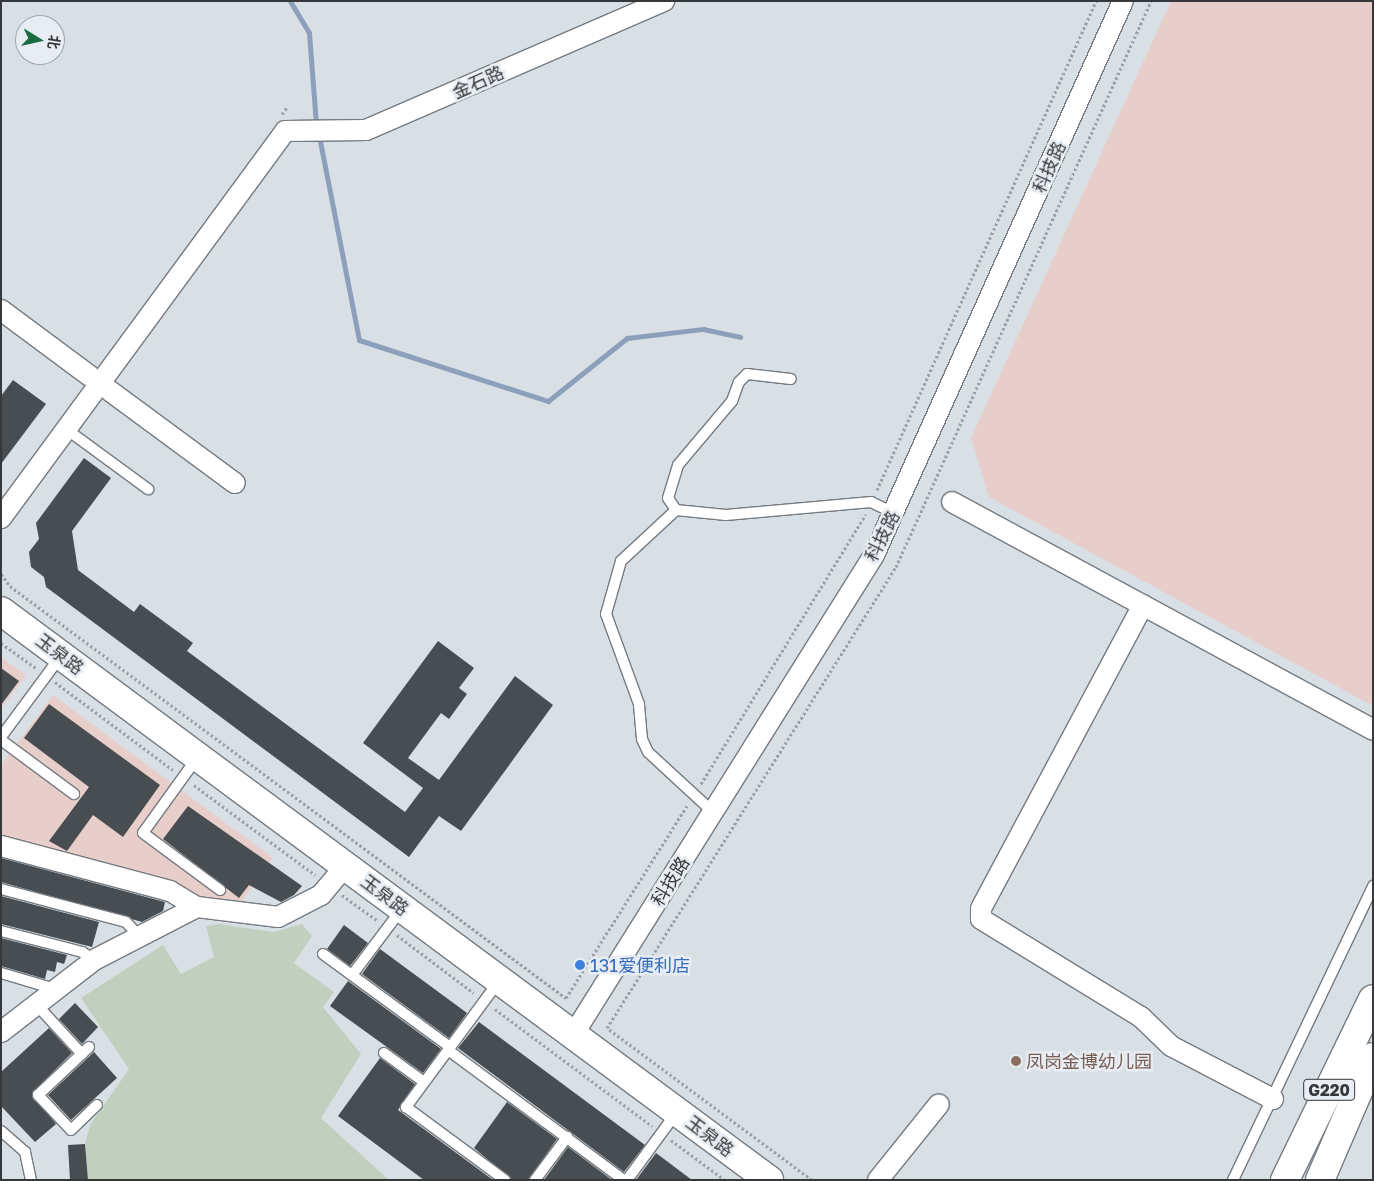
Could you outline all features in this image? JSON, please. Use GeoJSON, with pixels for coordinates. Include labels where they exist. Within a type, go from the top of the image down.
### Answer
{"type":"FeatureCollection","features":[{"type":"Feature","properties":{"kind":"main road","name":"玉泉路"},"geometry":{"type":"LineString","coordinates":[[1,611],[54,666],[394,918],[489,994],[573,1035],[669,1122],[769,1180]]}},
{"type":"Feature","properties":{"kind":"main road","name":"G220"},"geometry":{"type":"LineString","coordinates":[[1286,1174],[1373,999]]}},
{"type":"Feature","properties":{"kind":"main road","name":"G220"},"geometry":{"type":"LineString","coordinates":[[1320,1180],[1373,1057]]}},
{"type":"Feature","properties":{"kind":"street","name":"金石路"},"geometry":{"type":"LineString","coordinates":[[66,429],[286,131],[366,130],[664,1]]}},
{"type":"Feature","properties":{"kind":"street","name":"科技路"},"geometry":{"type":"LineString","coordinates":[[573,1035],[852,592],[894,513],[1123,1]]}},
{"type":"Feature","properties":{"kind":"street"},"geometry":{"type":"LineString","coordinates":[[1,310],[90,376]]}},
{"type":"Feature","properties":{"kind":"street"},"geometry":{"type":"LineString","coordinates":[[110,391],[234,483]]}},
{"type":"Feature","properties":{"kind":"street"},"geometry":{"type":"LineString","coordinates":[[1,518],[66,429]]}},
{"type":"Feature","properties":{"kind":"street"},"geometry":{"type":"LineString","coordinates":[[952,502],[1373,730]]}},
{"type":"Feature","properties":{"kind":"street"},"geometry":{"type":"LineString","coordinates":[[1143,605],[980,909],[981,919],[1141,1017],[1171,1046],[1273,1099]]}},
{"type":"Feature","properties":{"kind":"street"},"geometry":{"type":"LineString","coordinates":[[1,846],[170,891],[197,907],[278,917],[310,903],[338,876]]}},
{"type":"Feature","properties":{"kind":"street"},"geometry":{"type":"LineString","coordinates":[[1,1032],[94,960],[197,907]]}},
{"type":"Feature","properties":{"kind":"street"},"geometry":{"type":"LineString","coordinates":[[878,1180],[939,1104]]}},
{"type":"Feature","properties":{"kind":"lane"},"geometry":{"type":"LineString","coordinates":[[676,510],[668,498],[678,465],[732,401],[739,382],[747,374],[791,379]]}},
{"type":"Feature","properties":{"kind":"lane"},"geometry":{"type":"LineString","coordinates":[[66,429],[148,489]]}},
{"type":"Feature","properties":{"kind":"lane"},"geometry":{"type":"LineString","coordinates":[[713,812],[648,752],[639,724],[639,704],[606,614],[621,561],[676,510],[726,515],[871,502],[894,513]]}},
{"type":"Feature","properties":{"kind":"lane"},"geometry":{"type":"LineString","coordinates":[[54,666],[1,739],[74,794]]}},
{"type":"Feature","properties":{"kind":"lane"},"geometry":{"type":"LineString","coordinates":[[191,767],[143,833],[220,890]]}},
{"type":"Feature","properties":{"kind":"lane"},"geometry":{"type":"LineString","coordinates":[[1233,1180],[1373,886]]}},
{"type":"Feature","properties":{"kind":"lane"},"geometry":{"type":"LineString","coordinates":[[1,889],[126,922],[140,936]]}},
{"type":"Feature","properties":{"kind":"lane"},"geometry":{"type":"LineString","coordinates":[[352,975],[394,918]]}},
{"type":"Feature","properties":{"kind":"lane"},"geometry":{"type":"LineString","coordinates":[[1,931],[82,952],[94,960]]}},
{"type":"Feature","properties":{"kind":"lane"},"geometry":{"type":"LineString","coordinates":[[324,954],[626,1180],[669,1122]]}},
{"type":"Feature","properties":{"kind":"lane"},"geometry":{"type":"LineString","coordinates":[[1,973],[55,989]]}},
{"type":"Feature","properties":{"kind":"lane"},"geometry":{"type":"LineString","coordinates":[[489,994],[406,1107],[505,1180]]}},
{"type":"Feature","properties":{"kind":"lane"},"geometry":{"type":"LineString","coordinates":[[36,1004],[86,1050],[38,1095],[71,1130],[97,1105]]}},
{"type":"Feature","properties":{"kind":"lane"},"geometry":{"type":"LineString","coordinates":[[384,1053],[424,1082]]}},
{"type":"Feature","properties":{"kind":"lane"},"geometry":{"type":"LineString","coordinates":[[1,1131],[25,1152],[31,1180]]}},
{"type":"Feature","properties":{"kind":"lane"},"geometry":{"type":"LineString","coordinates":[[535,1180],[567,1137]]}},
{"type":"Feature","properties":{"kind":"path"},"geometry":{"type":"LineString","coordinates":[[1,574],[14,589],[566,998]]}},
{"type":"Feature","properties":{"kind":"path"},"geometry":{"type":"LineString","coordinates":[[1,642],[54,666],[338,876],[489,994],[669,1122],[725,1180]]}},
{"type":"Feature","properties":{"kind":"path"},"geometry":{"type":"LineString","coordinates":[[607,1028],[812,1180]]}},
{"type":"Feature","properties":{"kind":"shaded area"},"geometry":{"type":"Polygon","coordinates":[[[1171,1],[1373,1],[1373,706],[989,497],[971,438],[1171,1]]]}},
{"type":"Feature","properties":{"kind":"shaded area"},"geometry":{"type":"Polygon","coordinates":[[[1,657],[26,675],[1,709],[1,657]]]}},
{"type":"Feature","properties":{"kind":"shaded area"},"geometry":{"type":"Polygon","coordinates":[[[53,695],[273,858],[236,909],[1,840],[1,765],[53,695]]]}},
{"type":"Feature","properties":{"kind":"green space"},"geometry":{"type":"Polygon","coordinates":[[[219,924],[274,932],[302,924],[312,936],[294,963],[334,992],[323,1007],[361,1054],[321,1118],[389,1180],[88,1180],[85,1144],[90,1125],[129,1069],[81,998],[163,945],[181,974],[214,957],[206,926],[219,924]]]}},
{"type":"Feature","properties":{"kind":"building"},"geometry":{"type":"Polygon","coordinates":[[[13,380],[46,404],[1,464],[1,396],[13,380]]]}},
{"type":"Feature","properties":{"kind":"building"},"geometry":{"type":"Polygon","coordinates":[[[84,458],[111,478],[72,531],[78,570],[134,612],[140,604],[193,643],[187,651],[405,812],[423,788],[363,743],[438,641],[474,668],[459,688],[467,694],[449,719],[441,713],[408,758],[439,780],[515,676],[553,705],[461,831],[439,816],[409,857],[46,587],[44,577],[31,567],[29,552],[39,539],[36,523],[84,458]]]}},
{"type":"Feature","properties":{"kind":"building"},"geometry":{"type":"Polygon","coordinates":[[[1,668],[19,681],[1,705],[1,668]]]}},
{"type":"Feature","properties":{"kind":"building"},"geometry":{"type":"Polygon","coordinates":[[[49,704],[160,785],[123,837],[93,815],[67,851],[49,841],[89,787],[24,738],[49,704]]]}},
{"type":"Feature","properties":{"kind":"building"},"geometry":{"type":"Polygon","coordinates":[[[188,806],[302,886],[294,895],[281,902],[249,885],[239,898],[163,839],[188,806]]]}},
{"type":"Feature","properties":{"kind":"building"},"geometry":{"type":"Polygon","coordinates":[[[1,858],[165,902],[163,911],[142,922],[1,882],[1,858]]]}},
{"type":"Feature","properties":{"kind":"building"},"geometry":{"type":"Polygon","coordinates":[[[1,896],[99,922],[92,947],[1,924],[1,896]]]}},
{"type":"Feature","properties":{"kind":"building"},"geometry":{"type":"Polygon","coordinates":[[[344,925],[368,943],[350,966],[327,949],[344,925]]]}},
{"type":"Feature","properties":{"kind":"building"},"geometry":{"type":"Polygon","coordinates":[[[1,938],[67,955],[64,964],[57,962],[55,972],[47,970],[45,979],[1,966],[1,938]]]}},
{"type":"Feature","properties":{"kind":"building"},"geometry":{"type":"Polygon","coordinates":[[[380,949],[467,1013],[449,1038],[362,974],[380,949]]]}},
{"type":"Feature","properties":{"kind":"building"},"geometry":{"type":"Polygon","coordinates":[[[348,981],[441,1049],[423,1073],[330,1006],[348,981]]]}},
{"type":"Feature","properties":{"kind":"building"},"geometry":{"type":"Polygon","coordinates":[[[75,1003],[98,1027],[82,1044],[59,1019],[75,1003]]]}},
{"type":"Feature","properties":{"kind":"building"},"geometry":{"type":"Polygon","coordinates":[[[479,1022],[645,1145],[624,1172],[458,1048],[479,1022]]]}},
{"type":"Feature","properties":{"kind":"building"},"geometry":{"type":"Polygon","coordinates":[[[49,1028],[72,1053],[32,1093],[56,1124],[35,1142],[1,1106],[1,1072],[49,1028]]]}},
{"type":"Feature","properties":{"kind":"building"},"geometry":{"type":"Polygon","coordinates":[[[94,1052],[117,1078],[71,1120],[48,1095],[94,1052]]]}},
{"type":"Feature","properties":{"kind":"building"},"geometry":{"type":"Polygon","coordinates":[[[380,1058],[415,1084],[398,1110],[493,1180],[424,1180],[338,1116],[380,1058]]]}},
{"type":"Feature","properties":{"kind":"building"},"geometry":{"type":"Polygon","coordinates":[[[507,1102],[557,1139],[528,1180],[512,1180],[474,1148],[507,1102]]]}},
{"type":"Feature","properties":{"kind":"building"},"geometry":{"type":"Polygon","coordinates":[[[85,1144],[88,1180],[70,1180],[68,1145],[85,1144]]]}},
{"type":"Feature","properties":{"kind":"building"},"geometry":{"type":"Polygon","coordinates":[[[568,1147],[612,1180],[544,1180],[568,1147]]]}},
{"type":"Feature","properties":{"kind":"building"},"geometry":{"type":"Polygon","coordinates":[[[656,1153],[692,1180],[636,1180],[656,1153]]]}},
{"type":"Feature","properties":{"kind":"waterway"},"geometry":{"type":"LineString","coordinates":[[290,1],[309,33],[316,125]]}},
{"type":"Feature","properties":{"kind":"waterway"},"geometry":{"type":"LineString","coordinates":[[319,136],[359,340],[548,401],[627,338],[703,329],[740,337]]}},
{"type":"Feature","properties":{"kind":"place","name":"131爱便利店"},"geometry":{"type":"Point","coordinates":[580,965]}},
{"type":"Feature","properties":{"kind":"place","name":"凤岗金博幼儿园"},"geometry":{"type":"Point","coordinates":[1016,1061]}}]}
